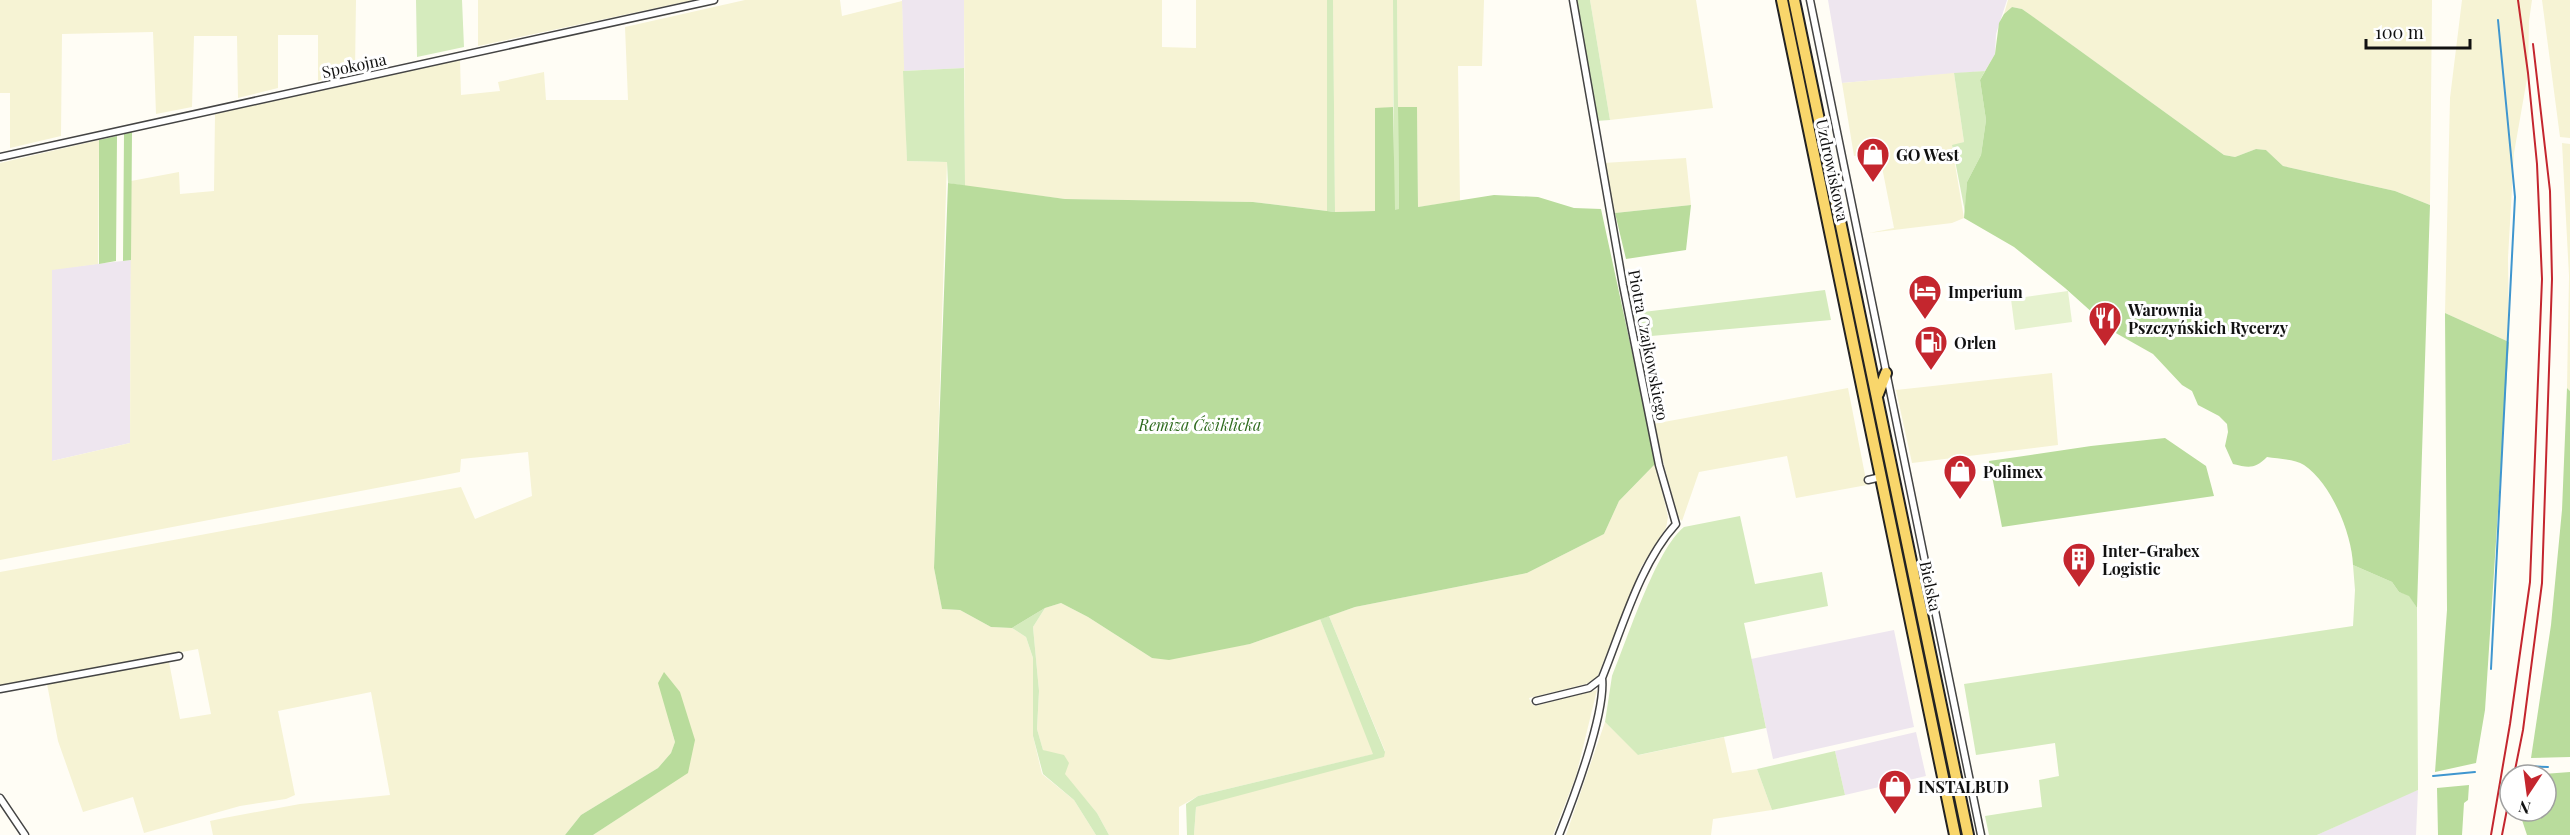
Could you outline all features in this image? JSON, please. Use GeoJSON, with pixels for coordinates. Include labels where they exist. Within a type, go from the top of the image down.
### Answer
{"type":"FeatureCollection","features":[{"type":"Feature","properties":{"kind":"main road","name":"Uzdrowiskowa"},"geometry":{"type":"LineString","coordinates":[[1782,0],[1854,346]]}},
{"type":"Feature","properties":{"kind":"main road","name":"Uzdrowiskowa"},"geometry":{"type":"LineString","coordinates":[[1794,0],[1865,343]]}},
{"type":"Feature","properties":{"kind":"main road","name":"Bielska"},"geometry":{"type":"LineString","coordinates":[[1865,343],[1968,835]]}},
{"type":"Feature","properties":{"kind":"main road","name":"Bielska"},"geometry":{"type":"LineString","coordinates":[[1854,346],[1955,835]]}},
{"type":"Feature","properties":{"kind":"main road"},"geometry":{"type":"LineString","coordinates":[[1878,397],[1887,373]]}},
{"type":"Feature","properties":{"kind":"street","name":"Spokojna"},"geometry":{"type":"LineString","coordinates":[[0,157],[714,0]]}},
{"type":"Feature","properties":{"kind":"street","name":"Piotra Czajkowskiego"},"geometry":{"type":"LineString","coordinates":[[1559,835],[1596,723],[1602,678],[1641,582],[1666,535],[1676,524],[1659,465],[1623,285],[1573,0]]}},
{"type":"Feature","properties":{"kind":"street"},"geometry":{"type":"LineString","coordinates":[[1810,0],[1981,835]]}},
{"type":"Feature","properties":{"kind":"street"},"geometry":{"type":"LineString","coordinates":[[1868,480],[1881,477]]}},
{"type":"Feature","properties":{"kind":"street"},"geometry":{"type":"LineString","coordinates":[[0,689],[179,656]]}},
{"type":"Feature","properties":{"kind":"street"},"geometry":{"type":"LineString","coordinates":[[1536,701],[1589,688],[1602,678]]}},
{"type":"Feature","properties":{"kind":"street"},"geometry":{"type":"LineString","coordinates":[[0,798],[24,835]]}},
{"type":"Feature","properties":{"kind":"shaded area"},"geometry":{"type":"Polygon","coordinates":[[[0,0],[356,0],[355,71],[318,81],[318,35],[278,35],[278,88],[238,98],[237,36],[194,36],[192,107],[156,114],[153,32],[62,34],[61,136],[10,148],[10,93],[0,93],[0,0]]]}},
{"type":"Feature","properties":{"kind":"shaded area"},"geometry":{"type":"Polygon","coordinates":[[[478,0],[694,0],[478,46],[478,0]]]}},
{"type":"Feature","properties":{"kind":"shaded area"},"geometry":{"type":"Polygon","coordinates":[[[745,0],[840,0],[842,16],[902,1],[907,161],[947,162],[934,568],[942,609],[960,610],[991,627],[1012,628],[1026,637],[1033,658],[1033,736],[1042,774],[1074,800],[1096,835],[593,835],[688,772],[670,725],[675,742],[671,753],[658,768],[581,815],[565,835],[213,835],[210,821],[300,804],[390,795],[371,692],[278,711],[295,795],[286,799],[240,806],[144,833],[133,797],[83,812],[58,741],[47,684],[169,662],[180,719],[211,714],[198,649],[0,686],[0,572],[461,487],[475,519],[532,496],[528,452],[461,459],[460,472],[0,560],[0,163],[99,140],[98,264],[52,270],[52,461],[130,443],[131,181],[179,172],[180,194],[214,191],[215,114],[460,60],[461,95],[500,91],[498,82],[544,72],[546,100],[628,100],[625,27],[745,0]]]}},
{"type":"Feature","properties":{"kind":"shaded area"},"geometry":{"type":"Polygon","coordinates":[[[902,0],[964,0],[964,68],[903,71],[902,0]]]}},
{"type":"Feature","properties":{"kind":"shaded area"},"geometry":{"type":"Polygon","coordinates":[[[964,0],[1162,0],[1162,47],[1196,48],[1196,0],[1327,0],[1327,211],[1253,202],[1065,199],[965,186],[964,0]]]}},
{"type":"Feature","properties":{"kind":"shaded area"},"geometry":{"type":"Polygon","coordinates":[[[1333,0],[1393,0],[1393,107],[1375,109],[1375,211],[1335,212],[1333,0]]]}},
{"type":"Feature","properties":{"kind":"shaded area"},"geometry":{"type":"Polygon","coordinates":[[[1397,0],[1484,0],[1482,66],[1458,66],[1460,201],[1418,207],[1417,108],[1398,107],[1397,0]]]}},
{"type":"Feature","properties":{"kind":"shaded area"},"geometry":{"type":"Polygon","coordinates":[[[1590,0],[1696,0],[1713,108],[1610,120],[1590,0]]]}},
{"type":"Feature","properties":{"kind":"shaded area"},"geometry":{"type":"Polygon","coordinates":[[[1828,0],[2007,0],[1996,34],[1995,54],[1985,71],[1842,83],[1828,0]]]}},
{"type":"Feature","properties":{"kind":"shaded area"},"geometry":{"type":"Polygon","coordinates":[[[2008,0],[2432,0],[2430,205],[2395,191],[2283,166],[2266,150],[2256,149],[2235,157],[2224,155],[2022,9],[2012,7],[2004,14],[2008,0]]]}},
{"type":"Feature","properties":{"kind":"shaded area"},"geometry":{"type":"Polygon","coordinates":[[[2462,0],[2532,0],[2529,21],[2528,73],[2514,153],[2508,258],[2509,342],[2445,313],[2450,98],[2462,0]]]}},
{"type":"Feature","properties":{"kind":"shaded area"},"geometry":{"type":"Polygon","coordinates":[[[2542,0],[2570,0],[2570,138],[2560,137],[2542,0]]]}},
{"type":"Feature","properties":{"kind":"shaded area"},"geometry":{"type":"Polygon","coordinates":[[[1954,73],[1964,142],[1952,146],[1964,218],[1952,223],[1869,233],[1894,228],[1879,152],[1854,156],[1842,83],[1954,73]]]}},
{"type":"Feature","properties":{"kind":"shaded area"},"geometry":{"type":"Polygon","coordinates":[[[2562,143],[2570,144],[2570,391],[2567,388],[2569,276],[2562,143]]]}},
{"type":"Feature","properties":{"kind":"shaded area"},"geometry":{"type":"Polygon","coordinates":[[[1686,158],[1691,205],[1615,213],[1603,163],[1686,158]]]}},
{"type":"Feature","properties":{"kind":"shaded area"},"geometry":{"type":"Polygon","coordinates":[[[131,260],[130,443],[52,461],[52,269],[131,260]]]}},
{"type":"Feature","properties":{"kind":"shaded area"},"geometry":{"type":"Polygon","coordinates":[[[2052,373],[2058,445],[1912,463],[1896,390],[2052,373]]]}},
{"type":"Feature","properties":{"kind":"shaded area"},"geometry":{"type":"Polygon","coordinates":[[[1848,388],[1867,485],[1796,498],[1787,456],[1699,472],[1682,521],[1678,517],[1653,424],[1848,388]]]}},
{"type":"Feature","properties":{"kind":"shaded area"},"geometry":{"type":"Polygon","coordinates":[[[1656,463],[1668,517],[1666,528],[1641,567],[1597,678],[1586,684],[1529,698],[1535,706],[1597,690],[1576,776],[1553,835],[1194,835],[1196,807],[1385,751],[1329,616],[1355,607],[1527,573],[1604,534],[1619,501],[1656,463]]]}},
{"type":"Feature","properties":{"kind":"shaded area"},"geometry":{"type":"Polygon","coordinates":[[[1061,603],[1088,617],[1152,658],[1250,644],[1320,619],[1374,754],[1198,796],[1179,807],[1179,835],[1109,835],[1097,813],[1064,774],[1053,754],[1043,750],[1037,729],[1039,691],[1033,627],[1045,608],[1061,603]]]}},
{"type":"Feature","properties":{"kind":"shaded area"},"geometry":{"type":"Polygon","coordinates":[[[1894,630],[1914,727],[1773,759],[1751,659],[1894,630]]]}},
{"type":"Feature","properties":{"kind":"shaded area"},"geometry":{"type":"Polygon","coordinates":[[[1605,722],[1639,755],[1724,737],[1732,773],[1757,769],[1772,810],[1713,819],[1711,835],[1566,835],[1605,722]]]}},
{"type":"Feature","properties":{"kind":"shaded area"},"geometry":{"type":"Polygon","coordinates":[[[1916,732],[1926,776],[1845,795],[1835,751],[1916,732]]]}},
{"type":"Feature","properties":{"kind":"shaded area"},"geometry":{"type":"Polygon","coordinates":[[[2418,790],[2416,835],[2317,835],[2407,794],[2418,790]]]}},
{"type":"Feature","properties":{"kind":"green space"},"geometry":{"type":"Polygon","coordinates":[[[416,0],[462,0],[464,47],[417,57],[416,0]]]}},
{"type":"Feature","properties":{"kind":"green space"},"geometry":{"type":"Polygon","coordinates":[[[1327,0],[1333,0],[1335,212],[1327,211],[1327,0]]]}},
{"type":"Feature","properties":{"kind":"green space"},"geometry":{"type":"Polygon","coordinates":[[[1393,0],[1397,0],[1399,210],[1394,210],[1393,0]]]}},
{"type":"Feature","properties":{"kind":"green space"},"geometry":{"type":"Polygon","coordinates":[[[1575,0],[1590,0],[1610,120],[1596,121],[1575,0]]]}},
{"type":"Feature","properties":{"kind":"green space"},"geometry":{"type":"Polygon","coordinates":[[[2012,7],[2022,9],[2224,155],[2235,157],[2256,149],[2266,150],[2283,166],[2395,191],[2430,205],[2417,608],[2409,596],[2399,592],[2392,582],[2353,565],[2344,524],[2331,496],[2314,473],[2296,462],[2267,457],[2251,467],[2233,464],[2225,446],[2227,424],[2219,416],[2198,405],[2192,391],[2182,385],[2153,354],[2114,332],[2014,247],[1964,218],[1967,182],[1981,155],[1986,120],[1980,80],[1995,54],[1999,23],[2012,7]]]}},
{"type":"Feature","properties":{"kind":"green space"},"geometry":{"type":"Polygon","coordinates":[[[964,68],[965,186],[948,183],[947,162],[907,161],[903,71],[964,68]]]}},
{"type":"Feature","properties":{"kind":"green space"},"geometry":{"type":"Polygon","coordinates":[[[1985,71],[1980,80],[1986,120],[1981,155],[1967,182],[1965,212],[1952,145],[1964,142],[1954,73],[1985,71]]]}},
{"type":"Feature","properties":{"kind":"green space","name":"Remiza Ćwiklicka"},"geometry":{"type":"Polygon","coordinates":[[[1393,107],[1395,210],[1399,209],[1398,107],[1417,107],[1418,207],[1494,195],[1538,197],[1574,208],[1601,209],[1656,463],[1619,501],[1604,534],[1527,573],[1355,607],[1250,644],[1169,660],[1152,658],[1088,617],[1061,603],[1045,608],[1012,628],[991,627],[960,610],[942,609],[934,568],[948,183],[1065,199],[1253,202],[1335,212],[1375,211],[1375,108],[1393,107]]]}},
{"type":"Feature","properties":{"kind":"green space"},"geometry":{"type":"Polygon","coordinates":[[[132,132],[131,260],[123,261],[124,134],[132,132]]]}},
{"type":"Feature","properties":{"kind":"green space"},"geometry":{"type":"Polygon","coordinates":[[[117,136],[116,261],[99,264],[99,140],[117,136]]]}},
{"type":"Feature","properties":{"kind":"green space"},"geometry":{"type":"Polygon","coordinates":[[[1691,205],[1686,250],[1626,259],[1615,213],[1691,205]]]}},
{"type":"Feature","properties":{"kind":"green space"},"geometry":{"type":"Polygon","coordinates":[[[1825,290],[1831,320],[1640,337],[1635,313],[1825,290]]]}},
{"type":"Feature","properties":{"kind":"green space"},"geometry":{"type":"Polygon","coordinates":[[[2068,291],[2072,322],[2015,330],[2011,299],[2068,291]]]}},
{"type":"Feature","properties":{"kind":"green space"},"geometry":{"type":"Polygon","coordinates":[[[2445,313],[2509,342],[2485,710],[2476,763],[2435,772],[2447,610],[2445,313]]]}},
{"type":"Feature","properties":{"kind":"green space"},"geometry":{"type":"Polygon","coordinates":[[[2567,388],[2570,391],[2570,757],[2531,758],[2551,625],[2562,510],[2567,388]]]}},
{"type":"Feature","properties":{"kind":"green space"},"geometry":{"type":"Polygon","coordinates":[[[2165,438],[2206,466],[2214,496],[2002,527],[1989,461],[2165,438]]]}},
{"type":"Feature","properties":{"kind":"green space"},"geometry":{"type":"Polygon","coordinates":[[[1740,516],[1755,584],[1822,572],[1828,606],[1744,623],[1766,728],[1638,755],[1605,722],[1612,676],[1643,596],[1663,554],[1673,538],[1684,527],[1740,516]]]}},
{"type":"Feature","properties":{"kind":"green space"},"geometry":{"type":"Polygon","coordinates":[[[2353,565],[2392,582],[2399,592],[2409,595],[2417,608],[2418,790],[2317,835],[1989,835],[1985,816],[2042,807],[2039,780],[2059,776],[2055,743],[1976,755],[1964,684],[2353,626],[2355,590],[2353,565]]]}},
{"type":"Feature","properties":{"kind":"green space"},"geometry":{"type":"Polygon","coordinates":[[[1045,608],[1033,627],[1039,691],[1037,729],[1043,750],[1064,755],[1069,763],[1065,774],[1097,813],[1109,835],[1096,835],[1074,800],[1043,774],[1033,736],[1033,658],[1026,637],[1012,628],[1045,608]]]}},
{"type":"Feature","properties":{"kind":"green space"},"geometry":{"type":"Polygon","coordinates":[[[1329,616],[1385,752],[1384,757],[1196,807],[1194,835],[1187,835],[1186,804],[1198,796],[1373,754],[1320,619],[1329,616]]]}},
{"type":"Feature","properties":{"kind":"green space"},"geometry":{"type":"Polygon","coordinates":[[[664,672],[680,692],[695,740],[688,773],[593,835],[565,835],[581,815],[658,768],[671,753],[675,742],[658,683],[664,672]]]}},
{"type":"Feature","properties":{"kind":"green space"},"geometry":{"type":"Polygon","coordinates":[[[1835,751],[1845,795],[1772,810],[1757,769],[1835,751]]]}},
{"type":"Feature","properties":{"kind":"green space"},"geometry":{"type":"Polygon","coordinates":[[[2570,772],[2570,835],[2527,835],[2523,823],[2558,823],[2558,773],[2570,772]]]}},
{"type":"Feature","properties":{"kind":"green space"},"geometry":{"type":"Polygon","coordinates":[[[2469,785],[2468,800],[2464,803],[2462,835],[2438,835],[2437,788],[2469,785]]]}},
{"type":"Feature","properties":{"kind":"waterway"},"geometry":{"type":"LineString","coordinates":[[2491,669],[2515,197],[2498,20]]}},
{"type":"Feature","properties":{"kind":"waterway"},"geometry":{"type":"LineString","coordinates":[[2433,776],[2475,772]]}},
{"type":"Feature","properties":{"kind":"railway"},"geometry":{"type":"LineString","coordinates":[[2491,835],[2510,724],[2530,582],[2542,279],[2537,164],[2518,0]]}},
{"type":"Feature","properties":{"kind":"railway"},"geometry":{"type":"LineString","coordinates":[[2516,763],[2523,730],[2542,583],[2552,279],[2550,191],[2533,44]]}},
{"type":"Feature","properties":{"kind":"railway"},"geometry":{"type":"LineString","coordinates":[[2502,835],[2504,823]]}},
{"type":"Feature","properties":{"kind":"place","name":"GO West"},"geometry":{"type":"Point","coordinates":[1873,183]}},
{"type":"Feature","properties":{"kind":"place","name":"Imperium"},"geometry":{"type":"Point","coordinates":[1925,320]}},
{"type":"Feature","properties":{"kind":"place","name":"Warownia Pszczyńskich Rycerzy"},"geometry":{"type":"Point","coordinates":[2105,347]}},
{"type":"Feature","properties":{"kind":"place","name":"Orlen"},"geometry":{"type":"Point","coordinates":[1931,371]}},
{"type":"Feature","properties":{"kind":"place","name":"Polimex"},"geometry":{"type":"Point","coordinates":[1960,500]}},
{"type":"Feature","properties":{"kind":"place","name":"Inter-Grabex Logistic"},"geometry":{"type":"Point","coordinates":[2079,588]}},
{"type":"Feature","properties":{"kind":"place","name":"INSTALBUD"},"geometry":{"type":"Point","coordinates":[1895,815]}}]}
